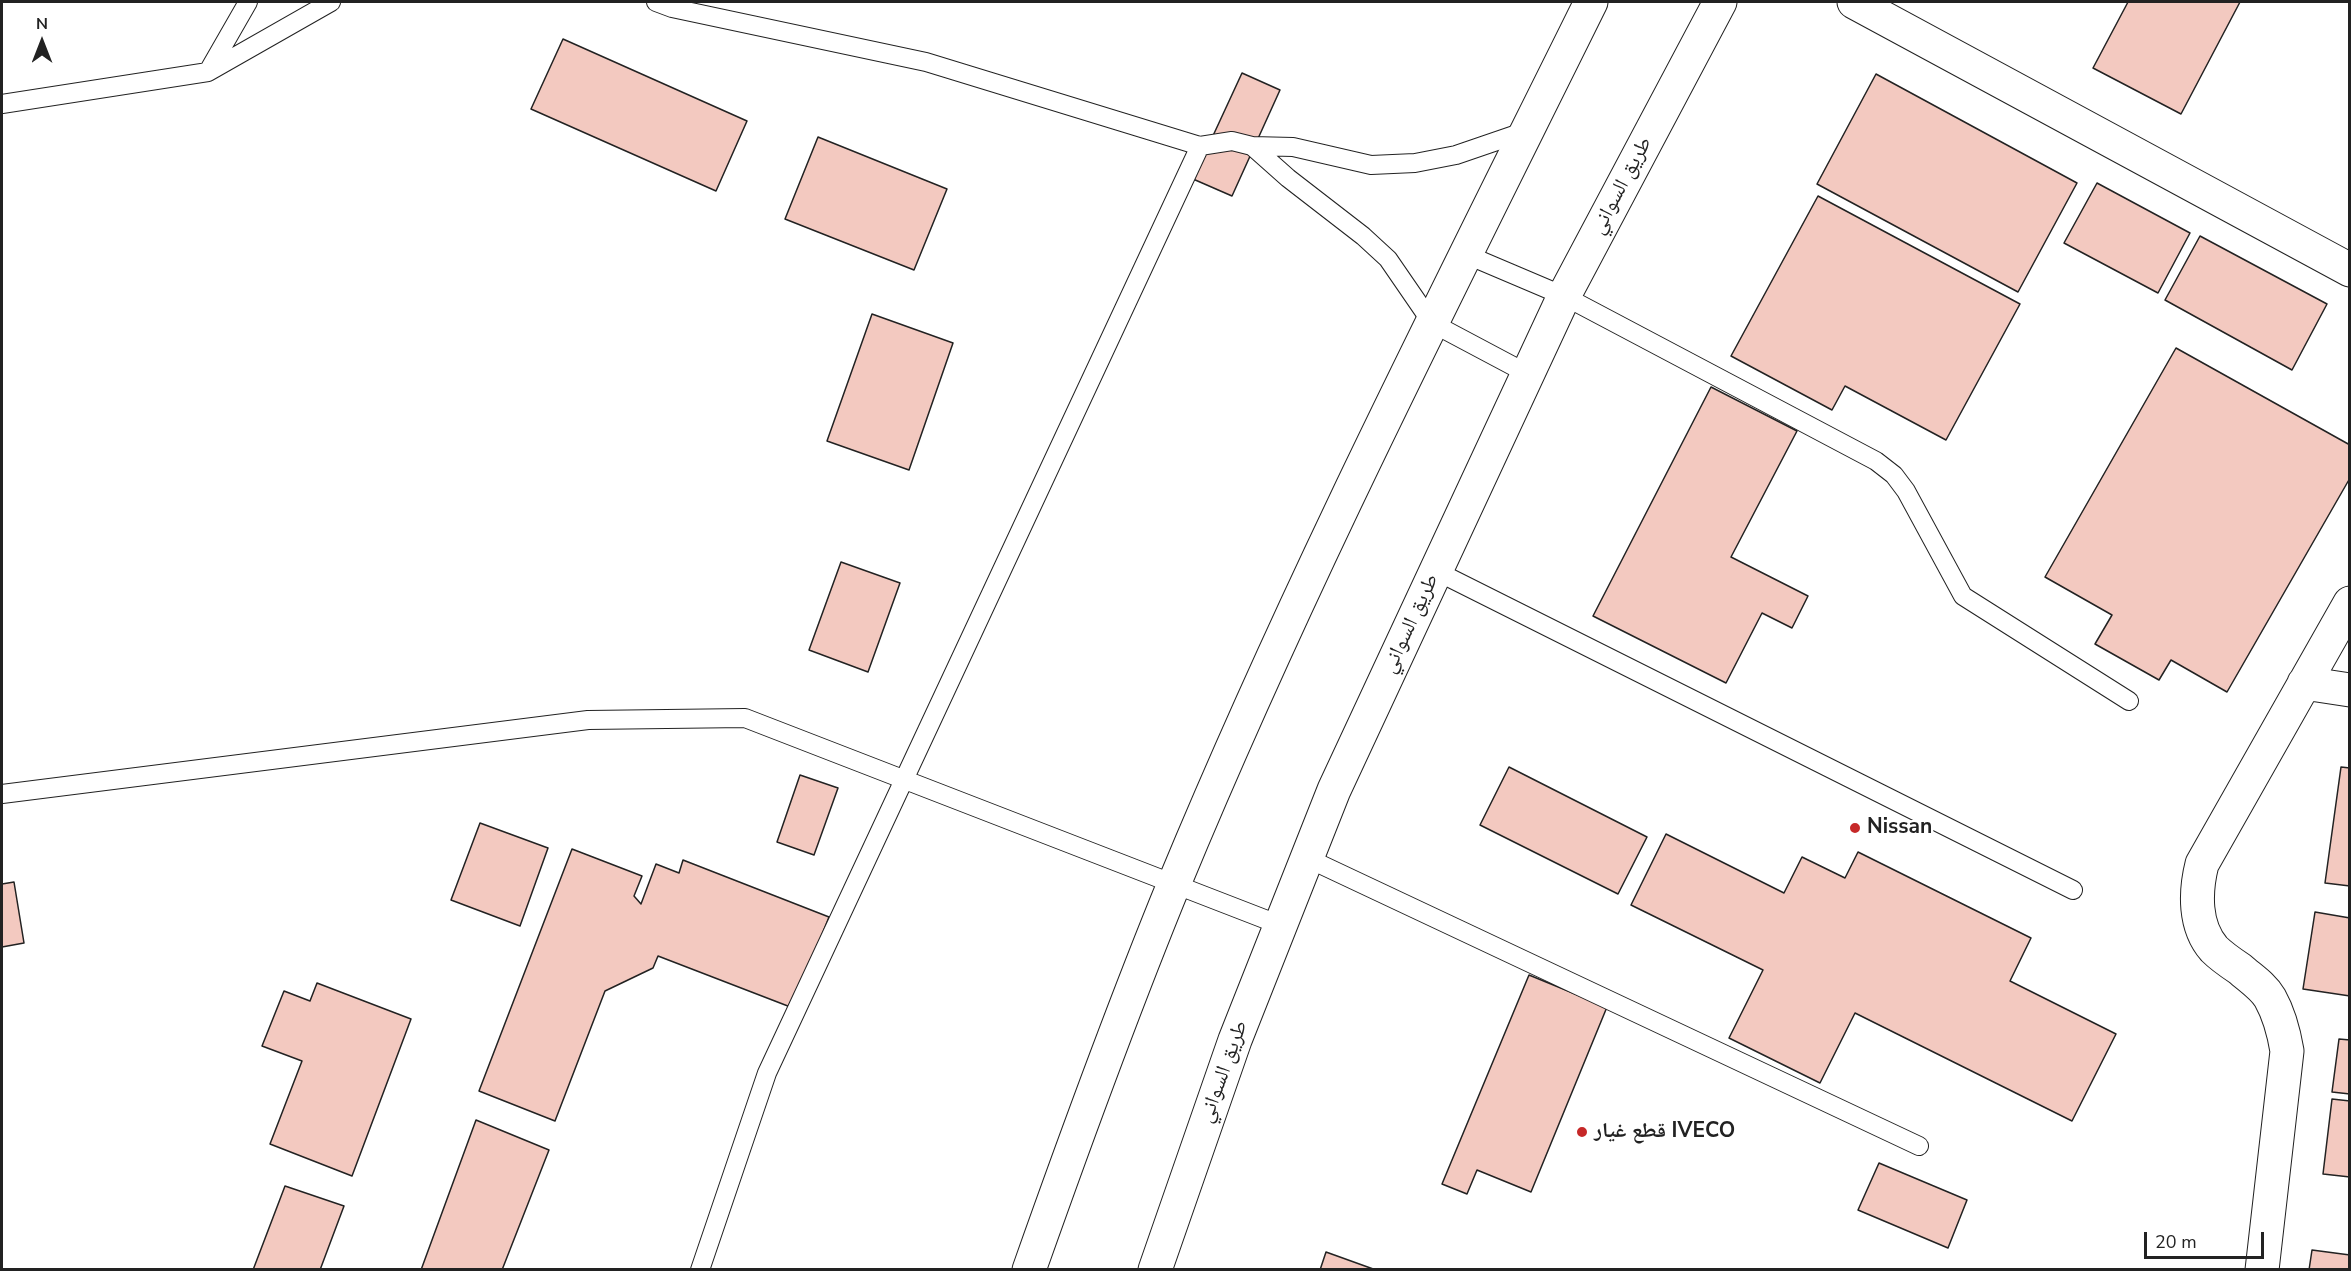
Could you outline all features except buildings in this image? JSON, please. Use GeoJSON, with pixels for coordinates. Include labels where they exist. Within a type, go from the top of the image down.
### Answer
{"type":"FeatureCollection","features":[{"type":"Feature","properties":{"kind":"main road"},"geometry":{"type":"LineString","coordinates":[[1029,1269],[1105,1055],[1174,884],[1281,639],[1465,254],[1591,2]]}},
{"type":"Feature","properties":{"kind":"main road","name":"طريق السواني"},"geometry":{"type":"LineString","coordinates":[[1155,1269],[1235,1040],[1334,790],[1564,296],[1719,2]]}},
{"type":"Feature","properties":{"kind":"main road"},"geometry":{"type":"LineString","coordinates":[[1854,2],[2349,270]]}},
{"type":"Feature","properties":{"kind":"main road"},"geometry":{"type":"LineString","coordinates":[[2262,1269],[2287,1051],[2284,1030],[2270,998],[2214,948],[2204,932],[2199,915],[2197,886],[2202,864],[2349,603]]}},
{"type":"Feature","properties":{"kind":"main road"},"geometry":{"type":"LineString","coordinates":[[2304,683],[2349,690]]}},
{"type":"Feature","properties":{"kind":"lane"},"geometry":{"type":"LineString","coordinates":[[208,72],[248,2]]}},
{"type":"Feature","properties":{"kind":"lane"},"geometry":{"type":"LineString","coordinates":[[2,104],[208,72],[331,2]]}},
{"type":"Feature","properties":{"kind":"lane"},"geometry":{"type":"LineString","coordinates":[[656,2],[672,8],[926,62],[1200,146],[1233,141],[1252,146],[1293,147],[1371,165],[1415,163],[1456,155],[1527,131]]}},
{"type":"Feature","properties":{"kind":"lane"},"geometry":{"type":"LineString","coordinates":[[700,1269],[767,1073],[1200,146]]}},
{"type":"Feature","properties":{"kind":"lane"},"geometry":{"type":"LineString","coordinates":[[1252,146],[1388,259],[1432,323],[1528,374]]}},
{"type":"Feature","properties":{"kind":"lane"},"geometry":{"type":"LineString","coordinates":[[1465,254],[1564,296],[1876,461],[1894,475],[1906,491],[1963,596],[2129,701]]}},
{"type":"Feature","properties":{"kind":"lane"},"geometry":{"type":"LineString","coordinates":[[1436,571],[2073,890]]}},
{"type":"Feature","properties":{"kind":"lane"},"geometry":{"type":"LineString","coordinates":[[2,794],[588,720],[745,718],[1280,925]]}},
{"type":"Feature","properties":{"kind":"lane"},"geometry":{"type":"LineString","coordinates":[[1307,858],[1919,1146]]}},
{"type":"Feature","properties":{"kind":"place","name":"Nissan"},"geometry":{"type":"Point","coordinates":[1855,828]}},
{"type":"Feature","properties":{"kind":"place","name":"قطع غيار IVECO"},"geometry":{"type":"Point","coordinates":[1582,1132]}}]}
